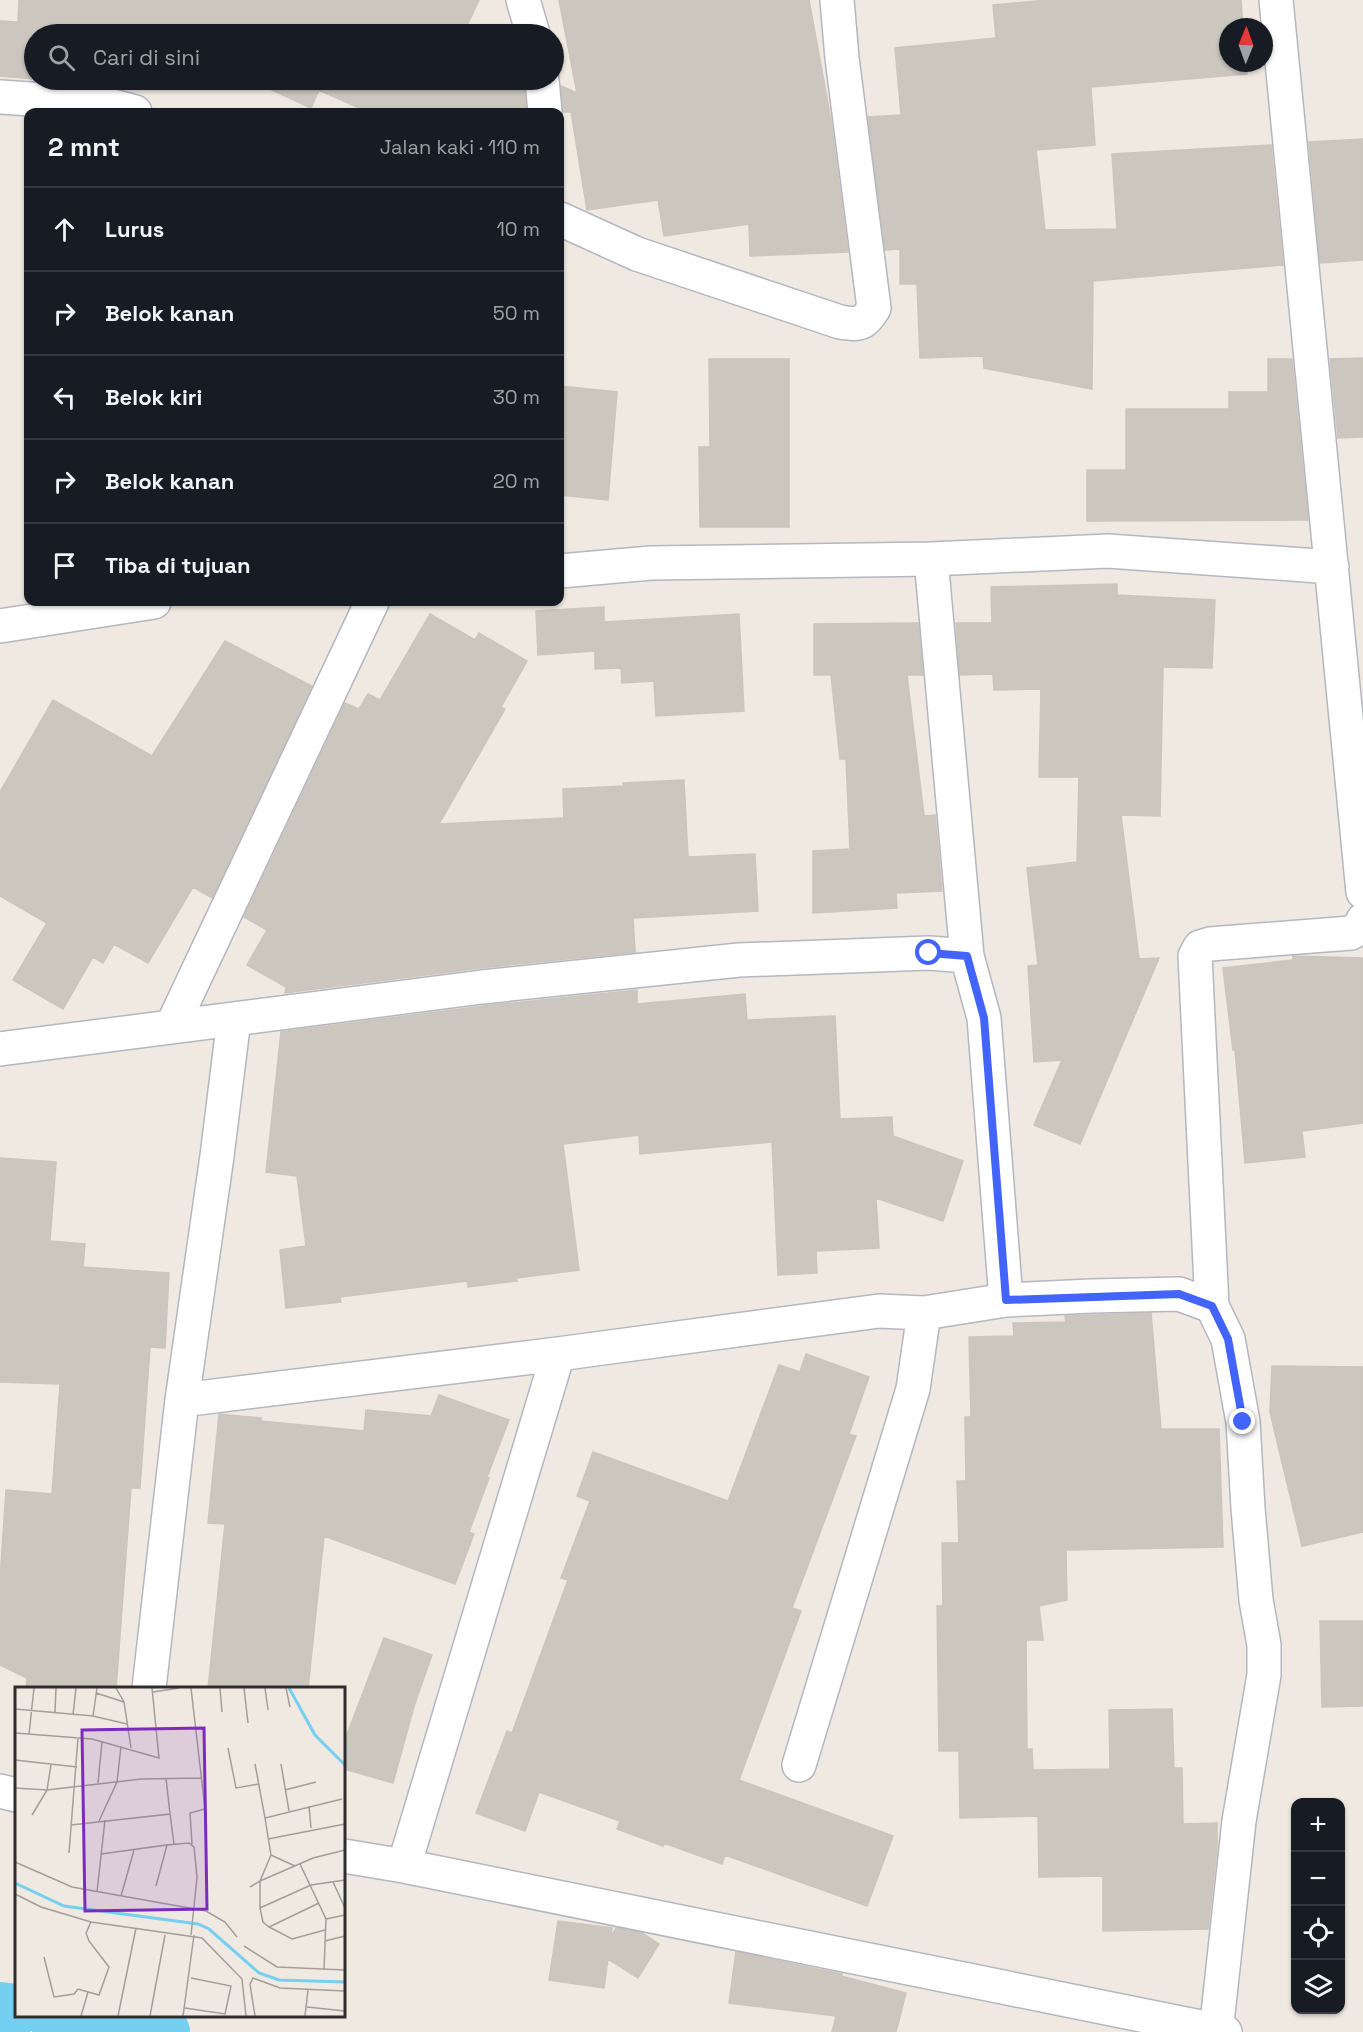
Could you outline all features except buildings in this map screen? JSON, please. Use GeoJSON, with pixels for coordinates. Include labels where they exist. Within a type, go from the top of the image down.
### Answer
{"type":"FeatureCollection","features":[{"type":"Feature","properties":{"kind":"street"},"geometry":{"type":"LineString","coordinates":[[523,0],[530,24]]}},
{"type":"Feature","properties":{"kind":"street"},"geometry":{"type":"LineString","coordinates":[[564,221],[637,254],[840,322],[856,325],[866,321],[874,308],[842,58],[837,0]]}},
{"type":"Feature","properties":{"kind":"street"},"geometry":{"type":"LineString","coordinates":[[1276,0],[1363,892]]}},
{"type":"Feature","properties":{"kind":"street"},"geometry":{"type":"LineString","coordinates":[[543,90],[545,108]]}},
{"type":"Feature","properties":{"kind":"street"},"geometry":{"type":"LineString","coordinates":[[0,97],[105,104],[120,108]]}},
{"type":"Feature","properties":{"kind":"street"},"geometry":{"type":"LineString","coordinates":[[564,571],[651,564],[931,559],[1108,551],[1332,567]]}},
{"type":"Feature","properties":{"kind":"street"},"geometry":{"type":"LineString","coordinates":[[931,559],[967,956],[984,1018],[1006,1300]]}},
{"type":"Feature","properties":{"kind":"street"},"geometry":{"type":"LineString","coordinates":[[0,626],[128,606]]}},
{"type":"Feature","properties":{"kind":"street"},"geometry":{"type":"LineString","coordinates":[[172,1026],[370,606]]}},
{"type":"Feature","properties":{"kind":"street"},"geometry":{"type":"LineString","coordinates":[[345,1856],[404,1866],[1219,2032],[1239,1821],[1264,1675],[1264,1645],[1256,1600],[1243,1422],[1228,1339],[1212,1306],[1195,956],[1200,947],[1210,944],[1351,933],[1362,924],[1363,920]]}},
{"type":"Feature","properties":{"kind":"street"},"geometry":{"type":"LineString","coordinates":[[0,1049],[482,987],[739,960],[929,953],[967,956]]}},
{"type":"Feature","properties":{"kind":"street"},"geometry":{"type":"LineString","coordinates":[[149,1687],[182,1400],[234,1019]]}},
{"type":"Feature","properties":{"kind":"street"},"geometry":{"type":"LineString","coordinates":[[182,1400],[558,1354],[879,1311],[924,1313],[1006,1300],[1179,1294],[1212,1306]]}},
{"type":"Feature","properties":{"kind":"street"},"geometry":{"type":"LineString","coordinates":[[800,1765],[913,1389],[924,1313]]}},
{"type":"Feature","properties":{"kind":"street"},"geometry":{"type":"LineString","coordinates":[[404,1866],[558,1354]]}},
{"type":"Feature","properties":{"kind":"street"},"geometry":{"type":"LineString","coordinates":[[0,1791],[15,1795]]}},
{"type":"Feature","properties":{"kind":"waterway"},"geometry":{"type":"LineString","coordinates":[[0,2008],[15,2010]]}},
{"type":"Feature","properties":{"kind":"waterway"},"geometry":{"type":"LineString","coordinates":[[60,2017],[164,2032]]}},
{"type":"Feature","properties":{"kind":"route"},"geometry":{"type":"LineString","coordinates":[[929,953],[967,956],[984,1018],[1006,1300],[1179,1294],[1212,1306],[1228,1339],[1243,1422]]}}]}
